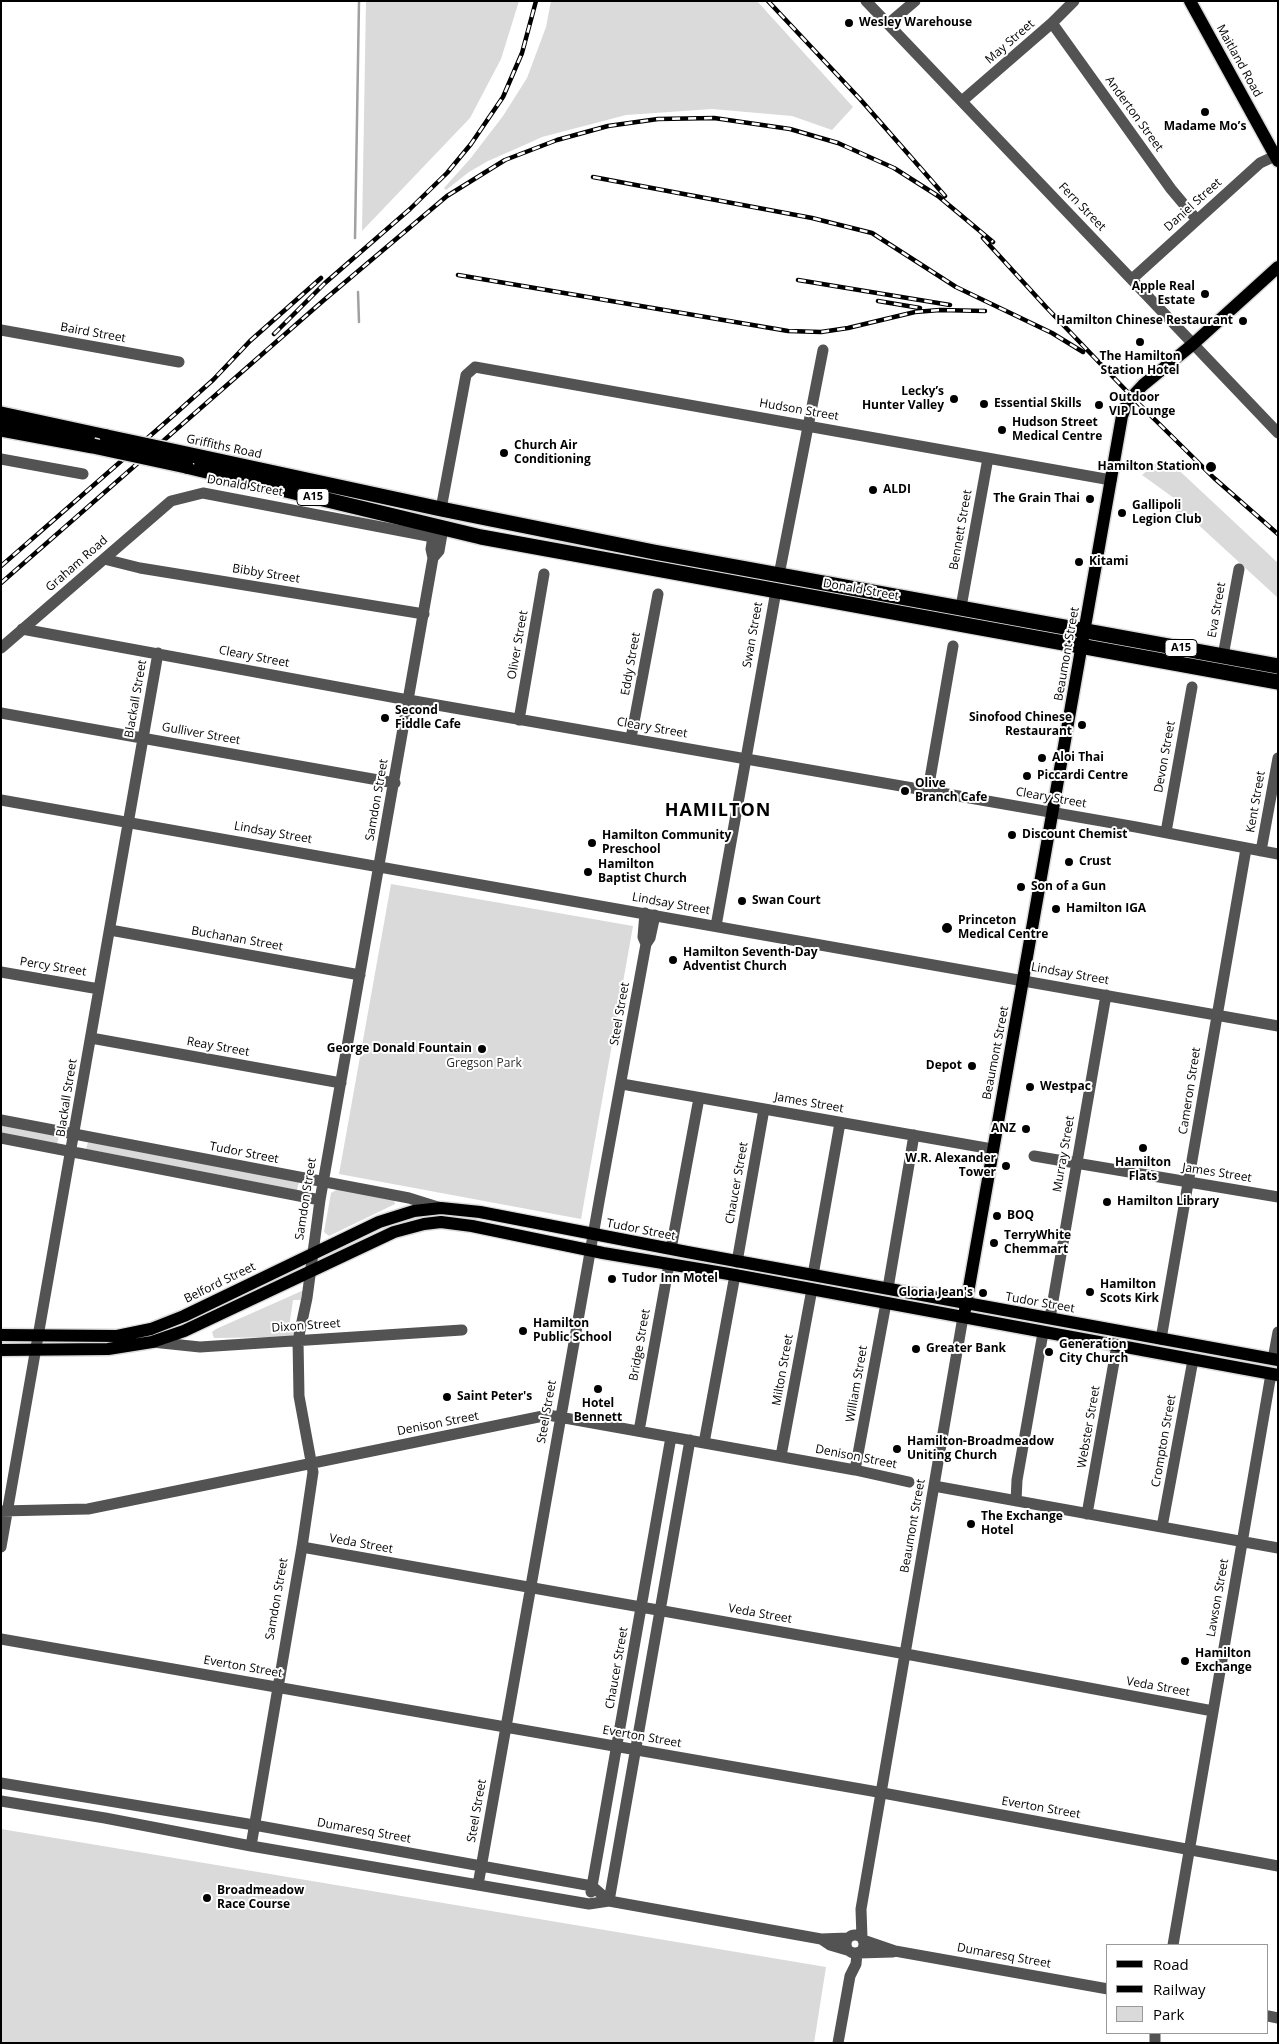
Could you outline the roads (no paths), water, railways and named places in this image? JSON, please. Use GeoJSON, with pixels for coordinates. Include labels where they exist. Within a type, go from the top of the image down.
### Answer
{"type":"FeatureCollection","features":[{"type":"Feature","properties":{"kind":"highway","name":"Griffiths Road"},"geometry":{"type":"LineString","coordinates":[[1,414],[107,437],[436,532]]}},
{"type":"Feature","properties":{"kind":"highway","name":"Griffiths Road"},"geometry":{"type":"LineString","coordinates":[[1,429],[191,461],[441,509]]}},
{"type":"Feature","properties":{"kind":"highway","name":"Samdon Street"},"geometry":{"type":"LineString","coordinates":[[436,532],[441,509]]}},
{"type":"Feature","properties":{"kind":"highway","name":"Donald Street"},"geometry":{"type":"LineString","coordinates":[[441,509],[654,552],[1278,666]]}},
{"type":"Feature","properties":{"kind":"highway","name":"Donald Street"},"geometry":{"type":"LineString","coordinates":[[436,532],[776,590],[1278,682]]}},
{"type":"Feature","properties":{"kind":"highway","name":"Swan Street"},"geometry":{"type":"LineString","coordinates":[[776,590],[779,574]]}},
{"type":"Feature","properties":{"kind":"main road","name":"Maitland Road"},"geometry":{"type":"LineString","coordinates":[[1190,1],[1276,158]]}},
{"type":"Feature","properties":{"kind":"main road","name":"Beaumont Street"},"geometry":{"type":"LineString","coordinates":[[963,1317],[1120,424],[1128,401],[1142,384],[1192,345],[1278,268]]}},
{"type":"Feature","properties":{"kind":"main road","name":"Tudor Street"},"geometry":{"type":"LineString","coordinates":[[441,1208],[480,1212],[737,1262],[1275,1359]]}},
{"type":"Feature","properties":{"kind":"main road","name":"Belford Street"},"geometry":{"type":"LineString","coordinates":[[1,1336],[117,1336],[151,1329],[184,1316],[390,1218],[414,1211],[441,1208]]}},
{"type":"Feature","properties":{"kind":"main road"},"geometry":{"type":"LineString","coordinates":[[1,1350],[108,1349],[152,1342],[184,1331],[378,1239],[408,1227],[432,1222],[451,1223],[1274,1374]]}},
{"type":"Feature","properties":{"kind":"street","name":"Fern Street"},"geometry":{"type":"LineString","coordinates":[[866,1],[1132,279],[1192,345],[1278,433]]}},
{"type":"Feature","properties":{"kind":"street"},"geometry":{"type":"LineString","coordinates":[[888,24],[915,1]]}},
{"type":"Feature","properties":{"kind":"street","name":"May Street"},"geometry":{"type":"LineString","coordinates":[[962,101],[1052,23],[1074,1]]}},
{"type":"Feature","properties":{"kind":"street","name":"Anderton Street"},"geometry":{"type":"LineString","coordinates":[[1052,23],[1171,189],[1196,220]]}},
{"type":"Feature","properties":{"kind":"street","name":"Daniel Street"},"geometry":{"type":"LineString","coordinates":[[1132,279],[1260,163],[1276,158]]}},
{"type":"Feature","properties":{"kind":"street","name":"Baird Street"},"geometry":{"type":"LineString","coordinates":[[1,330],[180,362]]}},
{"type":"Feature","properties":{"kind":"street","name":"Swan Street"},"geometry":{"type":"LineString","coordinates":[[779,574],[822,350]]}},
{"type":"Feature","properties":{"kind":"street","name":"Samdon Street"},"geometry":{"type":"LineString","coordinates":[[441,509],[466,375],[475,367],[481,367]]}},
{"type":"Feature","properties":{"kind":"street","name":"Hudson Street"},"geometry":{"type":"LineString","coordinates":[[481,367],[1111,480]]}},
{"type":"Feature","properties":{"kind":"street","name":"Bennett Street"},"geometry":{"type":"LineString","coordinates":[[961,607],[988,458]]}},
{"type":"Feature","properties":{"kind":"street"},"geometry":{"type":"LineString","coordinates":[[1,459],[83,474]]}},
{"type":"Feature","properties":{"kind":"street","name":"Donald Street"},"geometry":{"type":"LineString","coordinates":[[171,500],[203,493],[436,532]]}},
{"type":"Feature","properties":{"kind":"street","name":"Graham Road"},"geometry":{"type":"LineString","coordinates":[[1,648],[171,500]]}},
{"type":"Feature","properties":{"kind":"street","name":"Samdon Street"},"geometry":{"type":"LineString","coordinates":[[251,1846],[313,1472],[299,1396],[298,1340],[308,1298],[320,1200],[395,783],[433,558],[439,551],[442,534],[436,532]]}},
{"type":"Feature","properties":{"kind":"street","name":"Bibby Street"},"geometry":{"type":"LineString","coordinates":[[104,559],[140,568],[424,614]]}},
{"type":"Feature","properties":{"kind":"street","name":"Eva Street"},"geometry":{"type":"LineString","coordinates":[[1223,656],[1238,569]]}},
{"type":"Feature","properties":{"kind":"street","name":"Oliver Street"},"geometry":{"type":"LineString","coordinates":[[519,720],[544,574]]}},
{"type":"Feature","properties":{"kind":"street","name":"Swan Street"},"geometry":{"type":"LineString","coordinates":[[716,926],[776,590]]}},
{"type":"Feature","properties":{"kind":"street","name":"Eddy Street"},"geometry":{"type":"LineString","coordinates":[[631,738],[658,594]]}},
{"type":"Feature","properties":{"kind":"street","name":"Cleary Street"},"geometry":{"type":"LineString","coordinates":[[22,629],[519,720],[1053,812],[1278,854]]}},
{"type":"Feature","properties":{"kind":"street"},"geometry":{"type":"LineString","coordinates":[[928,790],[953,646]]}},
{"type":"Feature","properties":{"kind":"street","name":"Blackall Street"},"geometry":{"type":"LineString","coordinates":[[1,1547],[4,1512],[39,1336],[158,653]]}},
{"type":"Feature","properties":{"kind":"street","name":"Devon Street"},"geometry":{"type":"LineString","coordinates":[[1166,832],[1192,687]]}},
{"type":"Feature","properties":{"kind":"street","name":"Gulliver Street"},"geometry":{"type":"LineString","coordinates":[[1,713],[395,783]]}},
{"type":"Feature","properties":{"kind":"street","name":"Kent Street"},"geometry":{"type":"LineString","coordinates":[[1261,851],[1278,758]]}},
{"type":"Feature","properties":{"kind":"street","name":"Lindsay Street"},"geometry":{"type":"LineString","coordinates":[[1,800],[129,821],[1278,1026]]}},
{"type":"Feature","properties":{"kind":"street","name":"Cameron Street"},"geometry":{"type":"LineString","coordinates":[[1161,1338],[1246,848]]}},
{"type":"Feature","properties":{"kind":"street","name":"Steel Street"},"geometry":{"type":"LineString","coordinates":[[478,1885],[590,1250],[622,1084],[646,944],[650,938],[650,914]]}},
{"type":"Feature","properties":{"kind":"street","name":"Buchanan Street"},"geometry":{"type":"LineString","coordinates":[[110,930],[360,975]]}},
{"type":"Feature","properties":{"kind":"street","name":"Percy Street"},"geometry":{"type":"LineString","coordinates":[[1,972],[99,989]]}},
{"type":"Feature","properties":{"kind":"street","name":"Murray Street"},"geometry":{"type":"LineString","coordinates":[[1050,1318],[1106,995]]}},
{"type":"Feature","properties":{"kind":"street","name":"Reay Street"},"geometry":{"type":"LineString","coordinates":[[91,1038],[341,1083]]}},
{"type":"Feature","properties":{"kind":"street","name":"James Street"},"geometry":{"type":"LineString","coordinates":[[622,1084],[992,1149]]}},
{"type":"Feature","properties":{"kind":"street"},"geometry":{"type":"LineString","coordinates":[[671,1249],[699,1098]]}},
{"type":"Feature","properties":{"kind":"street","name":"Chaucer Street"},"geometry":{"type":"LineString","coordinates":[[737,1262],[764,1109]]}},
{"type":"Feature","properties":{"kind":"street","name":"Tudor Street"},"geometry":{"type":"LineString","coordinates":[[1,1120],[409,1198],[441,1208]]}},
{"type":"Feature","properties":{"kind":"street"},"geometry":{"type":"LineString","coordinates":[[813,1275],[840,1123]]}},
{"type":"Feature","properties":{"kind":"street"},"geometry":{"type":"LineString","coordinates":[[888,1288],[914,1135]]}},
{"type":"Feature","properties":{"kind":"street"},"geometry":{"type":"LineString","coordinates":[[1,1138],[320,1200]]}},
{"type":"Feature","properties":{"kind":"street","name":"James Street"},"geometry":{"type":"LineString","coordinates":[[1034,1156],[1278,1197]]}},
{"type":"Feature","properties":{"kind":"street","name":"Bridge Street"},"geometry":{"type":"LineString","coordinates":[[639,1431],[668,1264]]}},
{"type":"Feature","properties":{"kind":"street"},"geometry":{"type":"LineString","coordinates":[[704,1443],[734,1275]]}},
{"type":"Feature","properties":{"kind":"street","name":"Milton Street"},"geometry":{"type":"LineString","coordinates":[[781,1456],[812,1289]]}},
{"type":"Feature","properties":{"kind":"street","name":"William Street"},"geometry":{"type":"LineString","coordinates":[[855,1470],[886,1303]]}},
{"type":"Feature","properties":{"kind":"street","name":"Beaumont Street"},"geometry":{"type":"LineString","coordinates":[[838,2043],[850,1976],[847,1968],[854,1945],[861,1909],[963,1317]]}},
{"type":"Feature","properties":{"kind":"street","name":"Dixon Street"},"geometry":{"type":"LineString","coordinates":[[152,1342],[200,1347],[462,1330]]}},
{"type":"Feature","properties":{"kind":"street"},"geometry":{"type":"LineString","coordinates":[[1275,1359],[1278,1332]]}},
{"type":"Feature","properties":{"kind":"street"},"geometry":{"type":"LineString","coordinates":[[1016,1502],[1017,1480],[1043,1333]]}},
{"type":"Feature","properties":{"kind":"street","name":"Webster Street"},"geometry":{"type":"LineString","coordinates":[[1087,1514],[1117,1345]]}},
{"type":"Feature","properties":{"kind":"street","name":"Crompton Street"},"geometry":{"type":"LineString","coordinates":[[1162,1527],[1193,1360]]}},
{"type":"Feature","properties":{"kind":"street","name":"Lawson Street"},"geometry":{"type":"LineString","coordinates":[[1173,1944],[1242,1541],[1274,1374]]}},
{"type":"Feature","properties":{"kind":"street","name":"Denison Street"},"geometry":{"type":"LineString","coordinates":[[4,1512],[88,1509],[548,1414],[781,1456],[909,1482]]}},
{"type":"Feature","properties":{"kind":"street","name":"Chaucer Street"},"geometry":{"type":"LineString","coordinates":[[589,1904],[671,1437]]}},
{"type":"Feature","properties":{"kind":"street"},"geometry":{"type":"LineString","coordinates":[[609,1901],[690,1440]]}},
{"type":"Feature","properties":{"kind":"street"},"geometry":{"type":"LineString","coordinates":[[934,1486],[1278,1548]]}},
{"type":"Feature","properties":{"kind":"street","name":"Veda Street"},"geometry":{"type":"LineString","coordinates":[[302,1547],[906,1654],[1213,1711]]}},
{"type":"Feature","properties":{"kind":"street","name":"Everton Street"},"geometry":{"type":"LineString","coordinates":[[1,1639],[618,1746],[1278,1866]]}},
{"type":"Feature","properties":{"kind":"street","name":"Dumaresq Street"},"geometry":{"type":"LineString","coordinates":[[1,1783],[254,1825],[592,1886]]}},
{"type":"Feature","properties":{"kind":"street"},"geometry":{"type":"LineString","coordinates":[[105,1818],[108,1800]]}},
{"type":"Feature","properties":{"kind":"street","name":"Dumaresq Street"},"geometry":{"type":"LineString","coordinates":[[1,1801],[589,1904],[609,1901],[821,1939],[830,1945],[854,1945],[895,1951],[1106,1988]]}},
{"type":"Feature","properties":{"kind":"street"},"geometry":{"type":"LineString","coordinates":[[592,1886],[609,1901]]}},
{"type":"Feature","properties":{"kind":"waterway"},"geometry":{"type":"LineString","coordinates":[[355,238],[359,1]]}},
{"type":"Feature","properties":{"kind":"waterway"},"geometry":{"type":"LineString","coordinates":[[358,292],[359,322]]}},
{"type":"Feature","properties":{"kind":"railway"},"geometry":{"type":"LineString","coordinates":[[274,334],[325,283],[410,209],[447,173],[471,144],[503,97],[522,53],[536,1]]}},
{"type":"Feature","properties":{"kind":"railway"},"geometry":{"type":"LineString","coordinates":[[768,1],[860,99],[945,196]]}},
{"type":"Feature","properties":{"kind":"railway"},"geometry":{"type":"LineString","coordinates":[[1,583],[324,300],[447,196],[505,160],[557,140],[608,126],[658,119],[714,118],[790,129],[838,143],[894,168],[938,196],[993,242]]}},
{"type":"Feature","properties":{"kind":"railway"},"geometry":{"type":"LineString","coordinates":[[593,177],[812,218],[872,233],[956,287],[1052,333],[1083,352]]}},
{"type":"Feature","properties":{"kind":"railway"},"geometry":{"type":"LineString","coordinates":[[983,238],[1140,405],[1214,478],[1278,534]]}},
{"type":"Feature","properties":{"kind":"railway"},"geometry":{"type":"LineString","coordinates":[[458,275],[788,331],[821,332],[848,328],[915,312],[940,310],[985,311]]}},
{"type":"Feature","properties":{"kind":"railway"},"geometry":{"type":"LineString","coordinates":[[1,566],[213,380],[250,341],[321,278]]}},
{"type":"Feature","properties":{"kind":"railway"},"geometry":{"type":"LineString","coordinates":[[798,280],[950,305]]}},
{"type":"Feature","properties":{"kind":"railway"},"geometry":{"type":"LineString","coordinates":[[878,301],[920,308]]}},
{"type":"Feature","properties":{"kind":"place","name":"Wesley Warehouse"},"geometry":{"type":"Point","coordinates":[849,23]}},
{"type":"Feature","properties":{"kind":"place","name":"Madame Mo’s"},"geometry":{"type":"Point","coordinates":[1205,112]}},
{"type":"Feature","properties":{"kind":"place","name":"Apple Real Estate"},"geometry":{"type":"Point","coordinates":[1205,294]}},
{"type":"Feature","properties":{"kind":"place","name":"Hamilton Chinese Restaurant"},"geometry":{"type":"Point","coordinates":[1243,321]}},
{"type":"Feature","properties":{"kind":"place","name":"The Hamilton Station Hotel"},"geometry":{"type":"Point","coordinates":[1140,342]}},
{"type":"Feature","properties":{"kind":"place","name":"Lecky’s Hunter Valley"},"geometry":{"type":"Point","coordinates":[954,399]}},
{"type":"Feature","properties":{"kind":"place","name":"Essential Skills"},"geometry":{"type":"Point","coordinates":[984,404]}},
{"type":"Feature","properties":{"kind":"place","name":"Outdoor VIP Lounge"},"geometry":{"type":"Point","coordinates":[1099,405]}},
{"type":"Feature","properties":{"kind":"place","name":"Hudson Street Medical Centre"},"geometry":{"type":"Point","coordinates":[1002,430]}},
{"type":"Feature","properties":{"kind":"place","name":"Church Air Conditioning"},"geometry":{"type":"Point","coordinates":[504,453]}},
{"type":"Feature","properties":{"kind":"place","name":"Hamilton Station"},"geometry":{"type":"Point","coordinates":[1211,467]}},
{"type":"Feature","properties":{"kind":"place","name":"ALDI"},"geometry":{"type":"Point","coordinates":[873,490]}},
{"type":"Feature","properties":{"kind":"place","name":"The Grain Thai"},"geometry":{"type":"Point","coordinates":[1090,499]}},
{"type":"Feature","properties":{"kind":"place","name":"Gallipoli Legion Club"},"geometry":{"type":"Point","coordinates":[1122,513]}},
{"type":"Feature","properties":{"kind":"place","name":"Kitami"},"geometry":{"type":"Point","coordinates":[1079,562]}},
{"type":"Feature","properties":{"kind":"place","name":"Second Fiddle Cafe"},"geometry":{"type":"Point","coordinates":[385,718]}},
{"type":"Feature","properties":{"kind":"place","name":"Sinofood Chinese Restaurant"},"geometry":{"type":"Point","coordinates":[1082,725]}},
{"type":"Feature","properties":{"kind":"place","name":"Aloi Thai"},"geometry":{"type":"Point","coordinates":[1042,758]}},
{"type":"Feature","properties":{"kind":"place","name":"Piccardi Centre"},"geometry":{"type":"Point","coordinates":[1027,776]}},
{"type":"Feature","properties":{"kind":"place","name":"Olive Branch Cafe"},"geometry":{"type":"Point","coordinates":[905,791]}},
{"type":"Feature","properties":{"kind":"place","name":"Discount Chemist"},"geometry":{"type":"Point","coordinates":[1012,835]}},
{"type":"Feature","properties":{"kind":"place","name":"Hamilton Community Preschool"},"geometry":{"type":"Point","coordinates":[592,843]}},
{"type":"Feature","properties":{"kind":"place","name":"Crust"},"geometry":{"type":"Point","coordinates":[1069,862]}},
{"type":"Feature","properties":{"kind":"place","name":"Hamilton Baptist Church"},"geometry":{"type":"Point","coordinates":[588,872]}},
{"type":"Feature","properties":{"kind":"place","name":"Son of a Gun"},"geometry":{"type":"Point","coordinates":[1021,887]}},
{"type":"Feature","properties":{"kind":"place","name":"Swan Court"},"geometry":{"type":"Point","coordinates":[742,901]}},
{"type":"Feature","properties":{"kind":"place","name":"Hamilton IGA"},"geometry":{"type":"Point","coordinates":[1056,909]}},
{"type":"Feature","properties":{"kind":"place","name":"Princeton Medical Centre"},"geometry":{"type":"Point","coordinates":[947,928]}},
{"type":"Feature","properties":{"kind":"place","name":"Hamilton Seventh-Day Adventist Church"},"geometry":{"type":"Point","coordinates":[673,960]}},
{"type":"Feature","properties":{"kind":"place","name":"George Donald Fountain"},"geometry":{"type":"Point","coordinates":[482,1049]}},
{"type":"Feature","properties":{"kind":"place","name":"Depot"},"geometry":{"type":"Point","coordinates":[972,1066]}},
{"type":"Feature","properties":{"kind":"place","name":"Westpac"},"geometry":{"type":"Point","coordinates":[1030,1087]}},
{"type":"Feature","properties":{"kind":"place","name":"ANZ"},"geometry":{"type":"Point","coordinates":[1026,1129]}},
{"type":"Feature","properties":{"kind":"place","name":"Hamilton Flats"},"geometry":{"type":"Point","coordinates":[1143,1148]}},
{"type":"Feature","properties":{"kind":"place","name":"W.R. Alexander Tower"},"geometry":{"type":"Point","coordinates":[1006,1166]}},
{"type":"Feature","properties":{"kind":"place","name":"Hamilton Library"},"geometry":{"type":"Point","coordinates":[1107,1202]}},
{"type":"Feature","properties":{"kind":"place","name":"BOQ"},"geometry":{"type":"Point","coordinates":[997,1216]}},
{"type":"Feature","properties":{"kind":"place","name":"TerryWhite Chemmart"},"geometry":{"type":"Point","coordinates":[994,1243]}},
{"type":"Feature","properties":{"kind":"place","name":"Tudor Inn Motel"},"geometry":{"type":"Point","coordinates":[612,1279]}},
{"type":"Feature","properties":{"kind":"place","name":"Hamilton Scots Kirk"},"geometry":{"type":"Point","coordinates":[1090,1292]}},
{"type":"Feature","properties":{"kind":"place","name":"Gloria Jean's"},"geometry":{"type":"Point","coordinates":[983,1293]}},
{"type":"Feature","properties":{"kind":"place","name":"Hamilton Public School"},"geometry":{"type":"Point","coordinates":[523,1331]}},
{"type":"Feature","properties":{"kind":"place","name":"Greater Bank"},"geometry":{"type":"Point","coordinates":[916,1349]}},
{"type":"Feature","properties":{"kind":"place","name":"Generation City Church"},"geometry":{"type":"Point","coordinates":[1049,1352]}},
{"type":"Feature","properties":{"kind":"place","name":"Hotel Bennett"},"geometry":{"type":"Point","coordinates":[598,1389]}},
{"type":"Feature","properties":{"kind":"place","name":"Saint Peter's"},"geometry":{"type":"Point","coordinates":[447,1397]}},
{"type":"Feature","properties":{"kind":"place","name":"Hamilton-Broadmeadow Uniting Church"},"geometry":{"type":"Point","coordinates":[897,1449]}},
{"type":"Feature","properties":{"kind":"place","name":"The Exchange Hotel"},"geometry":{"type":"Point","coordinates":[971,1524]}},
{"type":"Feature","properties":{"kind":"place","name":"Hamilton Exchange"},"geometry":{"type":"Point","coordinates":[1185,1661]}},
{"type":"Feature","properties":{"kind":"place","name":"Broadmeadow Race Course"},"geometry":{"type":"Point","coordinates":[207,1898]}},
{"type":"Feature","properties":{"kind":"district","name":"HAMILTON"},"geometry":{"type":"Point","coordinates":[718,811]}},
{"type":"Feature","properties":{"kind":"park label","name":"Gregson Park"},"geometry":{"type":"Point","coordinates":[484,1064]}}]}
